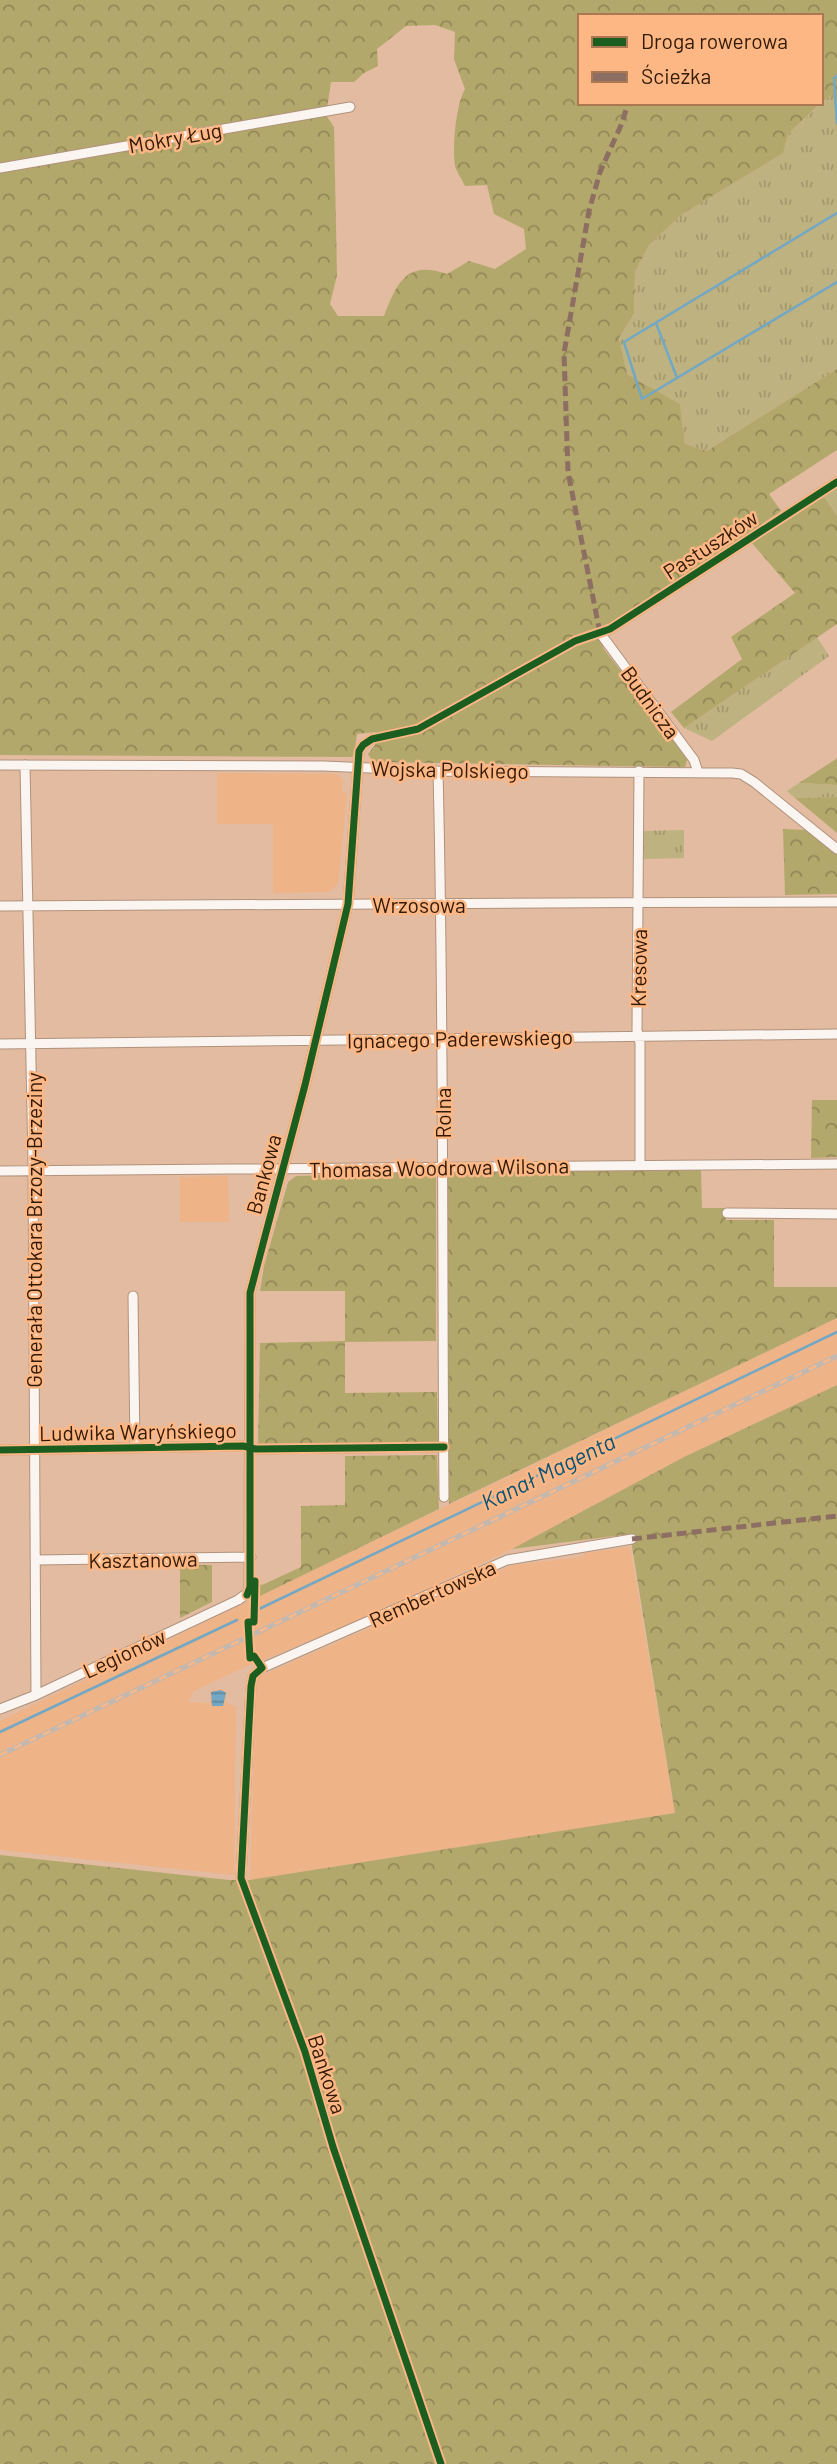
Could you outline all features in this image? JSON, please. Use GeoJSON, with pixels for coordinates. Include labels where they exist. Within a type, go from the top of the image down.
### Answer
{"type":"FeatureCollection","features":[{"type":"Feature","properties":{"kind":"street","name":"Mokry Ług"},"geometry":{"type":"LineString","coordinates":[[0,168],[350,107]]}},
{"type":"Feature","properties":{"kind":"street","name":"Pastuszków"},"geometry":{"type":"LineString","coordinates":[[358,767],[359,751],[368,741],[418,729],[575,641],[610,629],[837,482]]}},
{"type":"Feature","properties":{"kind":"street","name":"Budnicza"},"geometry":{"type":"LineString","coordinates":[[600,633],[694,760],[698,772]]}},
{"type":"Feature","properties":{"kind":"street","name":"Wojska Polskiego"},"geometry":{"type":"LineString","coordinates":[[0,765],[732,773],[741,774],[754,782],[837,849]]}},
{"type":"Feature","properties":{"kind":"street","name":"Generała Ottokara Brzozy-Brzeziny"},"geometry":{"type":"LineString","coordinates":[[25,765],[32,1043],[36,1695]]}},
{"type":"Feature","properties":{"kind":"street","name":"Bankowa"},"geometry":{"type":"LineString","coordinates":[[247,1595],[250,1587],[251,1557],[250,1293],[316,1040],[348,904],[358,767]]}},
{"type":"Feature","properties":{"kind":"street","name":"Rolna"},"geometry":{"type":"LineString","coordinates":[[438,771],[443,1038],[441,1166],[444,1497]]}},
{"type":"Feature","properties":{"kind":"street","name":"Kresowa"},"geometry":{"type":"LineString","coordinates":[[639,771],[640,1164]]}},
{"type":"Feature","properties":{"kind":"street","name":"Wrzosowa"},"geometry":{"type":"LineString","coordinates":[[0,906],[837,902]]}},
{"type":"Feature","properties":{"kind":"street","name":"Ignacego Paderewskiego"},"geometry":{"type":"LineString","coordinates":[[0,1044],[837,1034]]}},
{"type":"Feature","properties":{"kind":"street","name":"Thomasa Woodrowa Wilsona"},"geometry":{"type":"LineString","coordinates":[[0,1171],[837,1164]]}},
{"type":"Feature","properties":{"kind":"street"},"geometry":{"type":"LineString","coordinates":[[727,1213],[837,1214]]}},
{"type":"Feature","properties":{"kind":"street"},"geometry":{"type":"LineString","coordinates":[[133,1297],[135,1448]]}},
{"type":"Feature","properties":{"kind":"street","name":"Ludwika Waryńskiego"},"geometry":{"type":"LineString","coordinates":[[0,1450],[444,1447]]}},
{"type":"Feature","properties":{"kind":"street","name":"Rembertowska"},"geometry":{"type":"LineString","coordinates":[[251,1686],[253,1676],[262,1668],[507,1560],[632,1539]]}},
{"type":"Feature","properties":{"kind":"street","name":"Kasztanowa"},"geometry":{"type":"LineString","coordinates":[[36,1560],[251,1557]]}},
{"type":"Feature","properties":{"kind":"street","name":"Legionów"},"geometry":{"type":"LineString","coordinates":[[0,1709],[36,1695],[247,1595]]}},
{"type":"Feature","properties":{"kind":"street","name":"Bankowa"},"geometry":{"type":"LineString","coordinates":[[251,1686],[241,1878],[304,2052],[333,2147],[441,2464]]}},
{"type":"Feature","properties":{"kind":"shaded area"},"geometry":{"type":"Polygon","coordinates":[[[217,773],[337,774],[343,780],[342,792],[347,793],[338,884],[330,892],[273,893],[273,824],[217,824],[217,773]]]}},
{"type":"Feature","properties":{"kind":"shaded area"},"geometry":{"type":"Polygon","coordinates":[[[228,1176],[229,1222],[180,1222],[180,1177],[228,1176]]]}},
{"type":"Feature","properties":{"kind":"shaded area"},"geometry":{"type":"Polygon","coordinates":[[[837,1318],[837,1385],[684,1457],[512,1549],[367,1617],[194,1691],[188,1702],[210,1703],[210,1691],[222,1689],[227,1693],[225,1702],[236,1707],[234,1875],[0,1850],[0,1721],[837,1318]]]}},
{"type":"Feature","properties":{"kind":"shaded area"},"geometry":{"type":"Polygon","coordinates":[[[630,1547],[675,1813],[250,1880],[256,1678],[513,1565],[582,1557],[585,1553],[630,1547]]]}},
{"type":"Feature","properties":{"kind":"green space"},"geometry":{"type":"Polygon","coordinates":[[[0,0],[837,0],[837,135],[833,94],[823,102],[823,14],[578,14],[578,105],[819,105],[788,134],[783,153],[681,215],[649,245],[635,272],[634,314],[619,338],[627,374],[680,404],[685,444],[707,451],[837,369],[837,450],[769,494],[781,511],[604,630],[603,648],[688,757],[685,767],[373,762],[368,754],[375,745],[376,732],[357,734],[354,756],[0,755],[0,0]],[[435,25],[406,26],[377,49],[378,66],[354,82],[331,82],[326,115],[334,127],[337,275],[330,304],[338,316],[384,316],[399,284],[413,272],[433,270],[447,274],[469,261],[495,269],[526,249],[524,229],[494,214],[487,185],[465,186],[455,166],[456,126],[465,89],[454,59],[455,32],[435,25]]]}},
{"type":"Feature","properties":{"kind":"green space"},"geometry":{"type":"Polygon","coordinates":[[[833,93],[837,135],[837,369],[708,451],[685,445],[680,404],[627,374],[619,338],[634,314],[635,272],[649,245],[681,215],[782,153],[788,134],[823,105],[833,93]]]}},
{"type":"Feature","properties":{"kind":"green space"},"geometry":{"type":"Polygon","coordinates":[[[837,486],[837,516],[823,495],[837,486]]]}},
{"type":"Feature","properties":{"kind":"green space"},"geometry":{"type":"Polygon","coordinates":[[[823,495],[837,516],[837,624],[684,728],[671,712],[742,659],[731,637],[795,593],[751,542],[823,495]]]}},
{"type":"Feature","properties":{"kind":"green space"},"geometry":{"type":"Polygon","coordinates":[[[817,637],[829,656],[712,741],[684,728],[817,637]]]}},
{"type":"Feature","properties":{"kind":"green space"},"geometry":{"type":"Polygon","coordinates":[[[836,759],[837,785],[799,783],[836,759]]]}},
{"type":"Feature","properties":{"kind":"green space"},"geometry":{"type":"Polygon","coordinates":[[[799,783],[837,785],[837,797],[795,798],[787,791],[799,783]]]}},
{"type":"Feature","properties":{"kind":"green space"},"geometry":{"type":"Polygon","coordinates":[[[837,797],[837,833],[795,798],[837,797]]]}},
{"type":"Feature","properties":{"kind":"green space"},"geometry":{"type":"Polygon","coordinates":[[[783,829],[806,830],[837,854],[837,894],[785,895],[783,829]]]}},
{"type":"Feature","properties":{"kind":"green space"},"geometry":{"type":"Polygon","coordinates":[[[684,830],[684,858],[643,859],[643,831],[684,830]]]}},
{"type":"Feature","properties":{"kind":"green space"},"geometry":{"type":"Polygon","coordinates":[[[812,1100],[837,1100],[837,1157],[811,1158],[812,1100]]]}},
{"type":"Feature","properties":{"kind":"green space"},"geometry":{"type":"Polygon","coordinates":[[[701,1170],[702,1208],[725,1208],[726,1220],[774,1220],[774,1287],[837,1287],[837,1318],[449,1504],[447,1172],[701,1170]]]}},
{"type":"Feature","properties":{"kind":"green space"},"geometry":{"type":"Polygon","coordinates":[[[436,1172],[436,1341],[345,1342],[345,1393],[437,1392],[438,1444],[258,1445],[260,1343],[345,1341],[345,1291],[260,1291],[264,1266],[288,1182],[296,1176],[436,1172]]]}},
{"type":"Feature","properties":{"kind":"green space"},"geometry":{"type":"Polygon","coordinates":[[[837,1385],[837,2464],[0,2464],[0,1855],[250,1880],[675,1813],[630,1534],[512,1549],[684,1457],[837,1385]]]}},
{"type":"Feature","properties":{"kind":"green space"},"geometry":{"type":"Polygon","coordinates":[[[437,1455],[439,1509],[258,1597],[258,1583],[262,1585],[301,1567],[301,1506],[345,1505],[345,1456],[437,1455]]]}},
{"type":"Feature","properties":{"kind":"green space"},"geometry":{"type":"Polygon","coordinates":[[[180,1565],[212,1565],[212,1602],[180,1618],[180,1565]]]}},
{"type":"Feature","properties":{"kind":"water"},"geometry":{"type":"Polygon","coordinates":[[[221,1690],[226,1693],[223,1706],[212,1706],[211,1692],[221,1690]]]}},
{"type":"Feature","properties":{"kind":"waterway"},"geometry":{"type":"LineString","coordinates":[[837,76],[834,78],[837,123]]}},
{"type":"Feature","properties":{"kind":"waterway"},"geometry":{"type":"LineString","coordinates":[[837,213],[624,342],[642,399],[837,282]]}},
{"type":"Feature","properties":{"kind":"waterway"},"geometry":{"type":"LineString","coordinates":[[656,323],[677,378]]}},
{"type":"Feature","properties":{"kind":"waterway","name":"Kanał Magenta"},"geometry":{"type":"LineString","coordinates":[[259,1609],[837,1332]]}},
{"type":"Feature","properties":{"kind":"waterway","name":"Kanał Magenta"},"geometry":{"type":"LineString","coordinates":[[0,1732],[237,1620]]}},
{"type":"Feature","properties":{"kind":"railway"},"geometry":{"type":"LineString","coordinates":[[0,1755],[837,1356]]}},
{"type":"Feature","properties":{"kind":"marked path"},"geometry":{"type":"LineString","coordinates":[[600,633],[568,472],[564,353],[589,211],[600,172],[627,105]]}},
{"type":"Feature","properties":{"kind":"marked path"},"geometry":{"type":"LineString","coordinates":[[632,1539],[837,1516]]}},
{"type":"Feature","properties":{"kind":"cycle path"},"geometry":{"type":"LineString","coordinates":[[247,1595],[250,1587],[250,1293],[305,1085],[348,904],[359,751],[372,739],[418,729],[575,641],[610,629],[837,482]]}},
{"type":"Feature","properties":{"kind":"cycle path"},"geometry":{"type":"LineString","coordinates":[[0,1450],[243,1446],[256,1449],[444,1447]]}},
{"type":"Feature","properties":{"kind":"cycle path"},"geometry":{"type":"LineString","coordinates":[[255,1581],[254,1622],[248,1622],[250,1658],[254,1656],[262,1668],[253,1676],[251,1686],[241,1878],[305,2052],[333,2147],[441,2464]]}}]}
